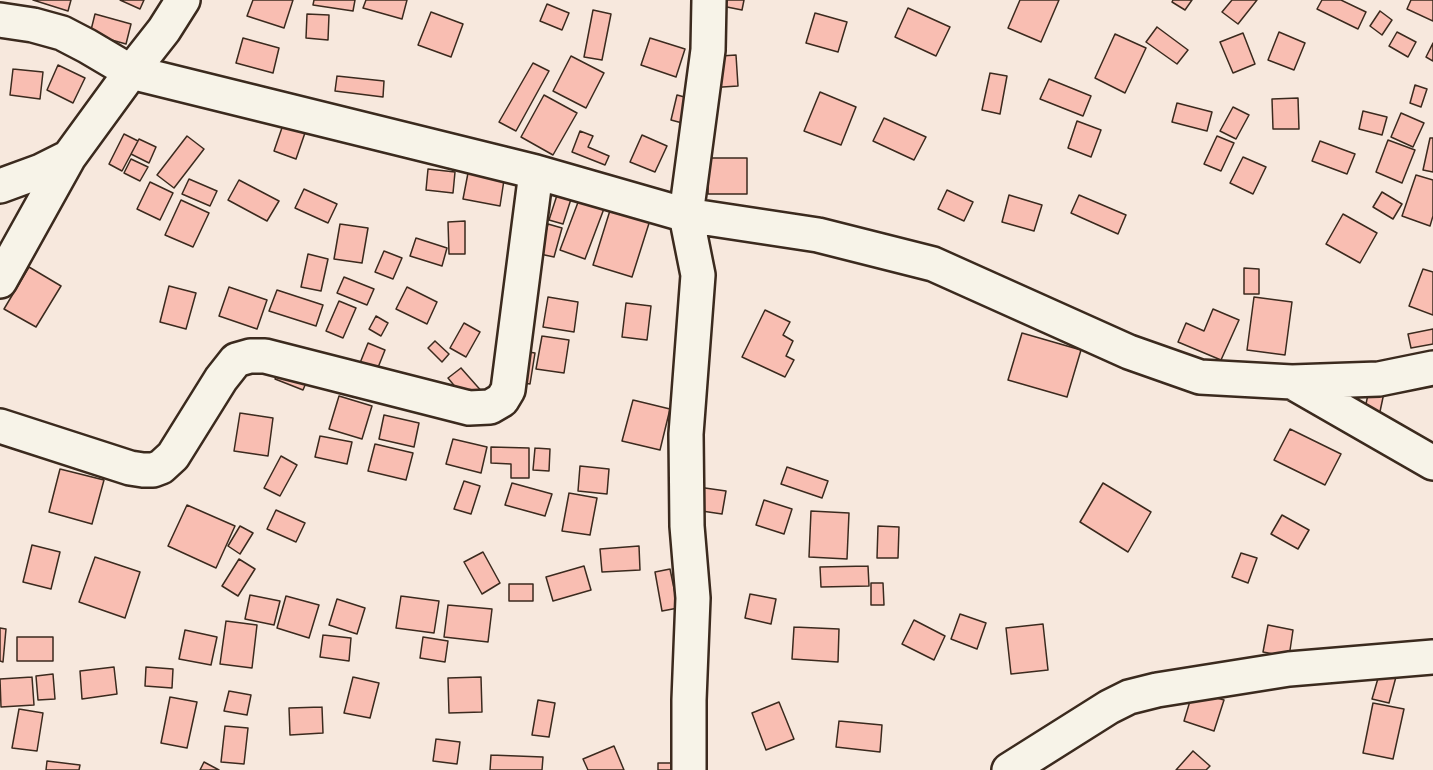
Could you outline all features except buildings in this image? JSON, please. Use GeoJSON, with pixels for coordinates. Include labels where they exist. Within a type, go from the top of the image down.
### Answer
{"type":"FeatureCollection","features":[{"type":"Feature","properties":{"kind":"street"},"geometry":{"type":"LineString","coordinates":[[0,281],[69,157],[164,30],[183,0]]}},
{"type":"Feature","properties":{"kind":"street"},"geometry":{"type":"LineString","coordinates":[[689,770],[693,598],[687,526],[686,434],[698,275],[686,215],[708,50],[709,0]]}},
{"type":"Feature","properties":{"kind":"street"},"geometry":{"type":"LineString","coordinates":[[0,20],[33,25],[62,33],[131,72],[536,172],[686,215],[818,235],[933,264],[1129,352],[1200,376],[1292,382],[1379,379],[1433,368]]}},
{"type":"Feature","properties":{"kind":"street"},"geometry":{"type":"LineString","coordinates":[[0,186],[41,171],[69,157]]}},
{"type":"Feature","properties":{"kind":"street"},"geometry":{"type":"LineString","coordinates":[[0,426],[130,468],[153,470],[172,456],[220,379],[236,360],[250,356],[265,356],[469,408],[490,407],[502,400],[508,390],[536,172]]}},
{"type":"Feature","properties":{"kind":"street"},"geometry":{"type":"LineString","coordinates":[[1292,382],[1433,463]]}},
{"type":"Feature","properties":{"kind":"street"},"geometry":{"type":"LineString","coordinates":[[1009,770],[1109,706],[1129,697],[1157,690],[1289,669],[1433,657]]}}]}
